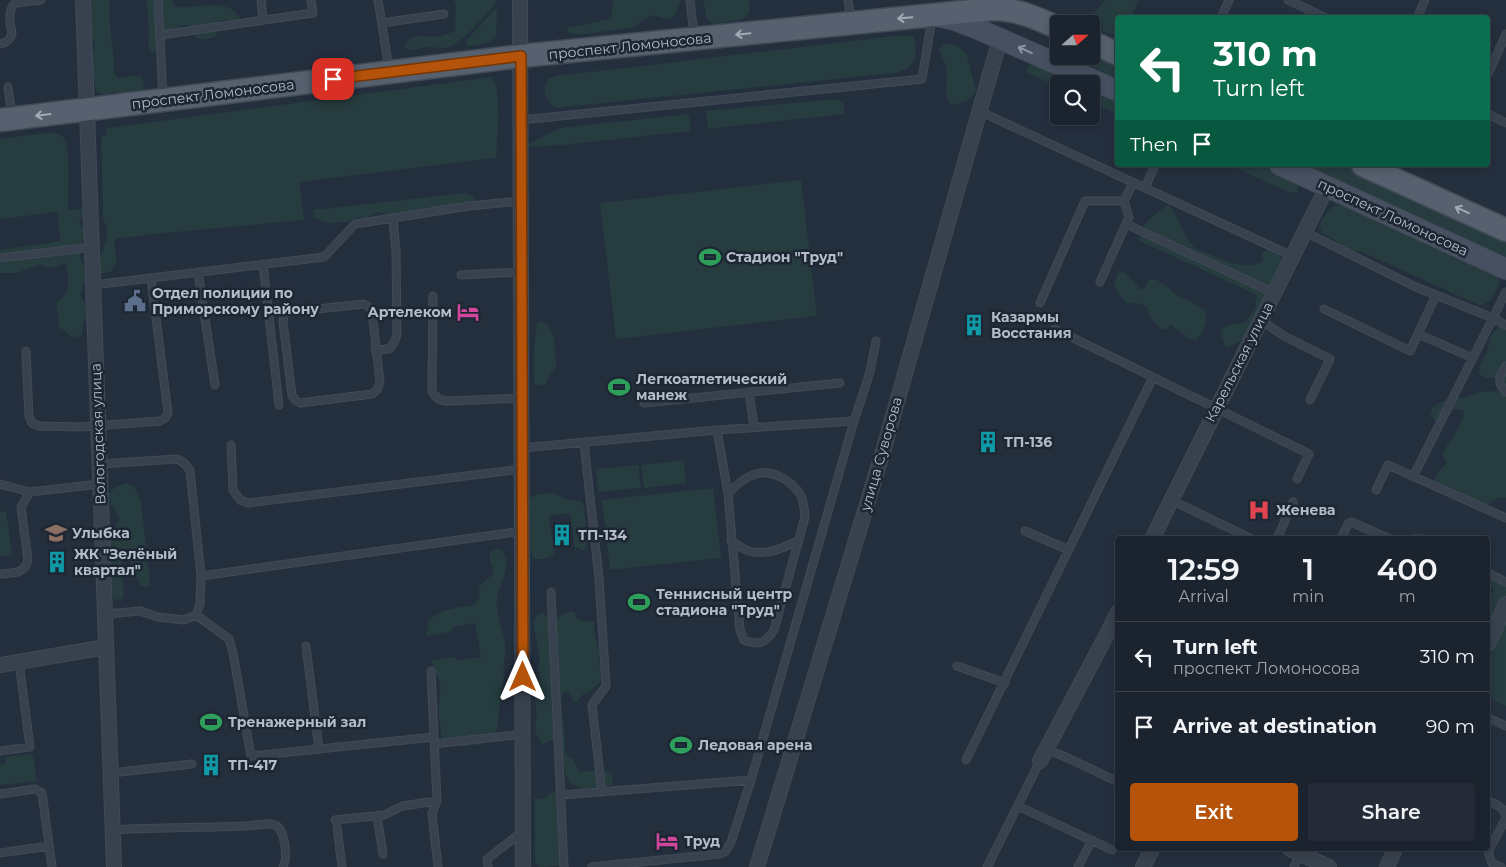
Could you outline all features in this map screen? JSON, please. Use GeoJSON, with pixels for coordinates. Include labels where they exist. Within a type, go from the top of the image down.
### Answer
{"type":"FeatureCollection","features":[{"type":"Feature","properties":{"kind":"main road","name":"проспект Ломоносова"},"geometry":{"type":"LineString","coordinates":[[6,120],[521,56],[851,22],[933,16],[995,4],[1050,24]]}},
{"type":"Feature","properties":{"kind":"main road","name":"проспект Ломоносова"},"geometry":{"type":"LineString","coordinates":[[933,16],[955,20],[1115,90]]}},
{"type":"Feature","properties":{"kind":"main road"},"geometry":{"type":"LineString","coordinates":[[1100,46],[1115,53]]}},
{"type":"Feature","properties":{"kind":"main road","name":"проспект Ломоносова"},"geometry":{"type":"LineString","coordinates":[[1284,167],[1506,269]]}},
{"type":"Feature","properties":{"kind":"main road"},"geometry":{"type":"LineString","coordinates":[[1370,167],[1506,230]]}},
{"type":"Feature","properties":{"kind":"street","name":"Вологодская улица"},"geometry":{"type":"LineString","coordinates":[[83,0],[114,867]]}},
{"type":"Feature","properties":{"kind":"street"},"geometry":{"type":"LineString","coordinates":[[520,0],[523,867]]}},
{"type":"Feature","properties":{"kind":"street","name":"улица Суворова"},"geometry":{"type":"LineString","coordinates":[[757,867],[884,448],[1000,39]]}},
{"type":"Feature","properties":{"kind":"street","name":"Карельская улица"},"geometry":{"type":"LineString","coordinates":[[1153,536],[1327,187]]}},
{"type":"Feature","properties":{"kind":"street"},"geometry":{"type":"LineString","coordinates":[[1490,640],[1506,604]]}},
{"type":"Feature","properties":{"kind":"street"},"geometry":{"type":"LineString","coordinates":[[1043,755],[1115,618]]}},
{"type":"Feature","properties":{"kind":"street"},"geometry":{"type":"LineString","coordinates":[[0,665],[106,646]]}},
{"type":"Feature","properties":{"kind":"street"},"geometry":{"type":"LineString","coordinates":[[1143,867],[1151,851]]}},
{"type":"Feature","properties":{"kind":"street"},"geometry":{"type":"LineString","coordinates":[[1296,851],[1329,867]]}},
{"type":"Feature","properties":{"kind":"street"},"geometry":{"type":"LineString","coordinates":[[1387,867],[1394,851]]}},
{"type":"Feature","properties":{"kind":"lane"},"geometry":{"type":"LineString","coordinates":[[0,44],[6,42],[12,34],[9,14],[13,5],[15,3],[40,0]]}},
{"type":"Feature","properties":{"kind":"lane"},"geometry":{"type":"LineString","coordinates":[[158,0],[164,101]]}},
{"type":"Feature","properties":{"kind":"lane"},"geometry":{"type":"LineString","coordinates":[[261,0],[264,20]]}},
{"type":"Feature","properties":{"kind":"lane"},"geometry":{"type":"LineString","coordinates":[[160,35],[313,13],[311,0]]}},
{"type":"Feature","properties":{"kind":"lane"},"geometry":{"type":"LineString","coordinates":[[378,0],[389,72]]}},
{"type":"Feature","properties":{"kind":"lane"},"geometry":{"type":"LineString","coordinates":[[690,0],[694,39]]}},
{"type":"Feature","properties":{"kind":"lane"},"geometry":{"type":"LineString","coordinates":[[848,0],[851,22]]}},
{"type":"Feature","properties":{"kind":"lane"},"geometry":{"type":"LineString","coordinates":[[1222,15],[1229,0]]}},
{"type":"Feature","properties":{"kind":"lane"},"geometry":{"type":"LineString","coordinates":[[1288,0],[1320,15]]}},
{"type":"Feature","properties":{"kind":"lane"},"geometry":{"type":"LineString","coordinates":[[1418,15],[1425,0]]}},
{"type":"Feature","properties":{"kind":"lane"},"geometry":{"type":"LineString","coordinates":[[382,23],[444,14]]}},
{"type":"Feature","properties":{"kind":"lane"},"geometry":{"type":"LineString","coordinates":[[521,120],[922,79],[933,16]]}},
{"type":"Feature","properties":{"kind":"lane"},"geometry":{"type":"LineString","coordinates":[[1490,70],[1506,34]]}},
{"type":"Feature","properties":{"kind":"lane"},"geometry":{"type":"LineString","coordinates":[[6,120],[8,87]]}},
{"type":"Feature","properties":{"kind":"lane"},"geometry":{"type":"LineString","coordinates":[[979,111],[1292,256]]}},
{"type":"Feature","properties":{"kind":"lane"},"geometry":{"type":"LineString","coordinates":[[1490,115],[1506,123]]}},
{"type":"Feature","properties":{"kind":"lane"},"geometry":{"type":"LineString","coordinates":[[1145,188],[1154,167]]}},
{"type":"Feature","properties":{"kind":"lane"},"geometry":{"type":"LineString","coordinates":[[1100,282],[1129,217],[1124,201],[1133,183]]}},
{"type":"Feature","properties":{"kind":"lane"},"geometry":{"type":"LineString","coordinates":[[93,284],[324,258],[355,224],[469,206],[521,201]]}},
{"type":"Feature","properties":{"kind":"lane"},"geometry":{"type":"LineString","coordinates":[[1040,303],[1085,201],[1124,201]]}},
{"type":"Feature","properties":{"kind":"lane"},"geometry":{"type":"LineString","coordinates":[[375,350],[389,349],[397,335],[396,252],[393,218]]}},
{"type":"Feature","properties":{"kind":"lane"},"geometry":{"type":"LineString","coordinates":[[1126,224],[1274,293]]}},
{"type":"Feature","properties":{"kind":"lane"},"geometry":{"type":"LineString","coordinates":[[1305,232],[1391,275],[1506,325]]}},
{"type":"Feature","properties":{"kind":"lane"},"geometry":{"type":"LineString","coordinates":[[0,258],[92,247]]}},
{"type":"Feature","properties":{"kind":"lane"},"geometry":{"type":"LineString","coordinates":[[263,264],[280,405]]}},
{"type":"Feature","properties":{"kind":"lane"},"geometry":{"type":"LineString","coordinates":[[198,272],[214,385]]}},
{"type":"Feature","properties":{"kind":"lane"},"geometry":{"type":"LineString","coordinates":[[461,275],[521,272]]}},
{"type":"Feature","properties":{"kind":"lane"},"geometry":{"type":"LineString","coordinates":[[26,351],[29,416],[32,423],[39,426],[98,426],[160,421],[168,413],[151,278]]}},
{"type":"Feature","properties":{"kind":"lane"},"geometry":{"type":"LineString","coordinates":[[1413,477],[1506,292]]}},
{"type":"Feature","properties":{"kind":"lane"},"geometry":{"type":"LineString","coordinates":[[1324,309],[1410,351],[1436,295]]}},
{"type":"Feature","properties":{"kind":"lane"},"geometry":{"type":"LineString","coordinates":[[433,296],[432,391],[436,398],[452,401],[521,398]]}},
{"type":"Feature","properties":{"kind":"lane"},"geometry":{"type":"LineString","coordinates":[[364,304],[372,312],[375,350],[380,382],[377,390],[372,394],[300,403],[292,395],[283,322],[284,315],[289,312],[364,304]]}},
{"type":"Feature","properties":{"kind":"lane"},"geometry":{"type":"LineString","coordinates":[[1260,320],[1286,337],[1330,359],[1310,400]]}},
{"type":"Feature","properties":{"kind":"lane"},"geometry":{"type":"LineString","coordinates":[[1056,329],[1309,454],[1297,479]]}},
{"type":"Feature","properties":{"kind":"lane"},"geometry":{"type":"LineString","coordinates":[[1418,334],[1473,358]]}},
{"type":"Feature","properties":{"kind":"lane"},"geometry":{"type":"LineString","coordinates":[[592,867],[719,854],[725,852],[731,842],[751,780],[854,421],[870,372],[876,341]]}},
{"type":"Feature","properties":{"kind":"lane"},"geometry":{"type":"LineString","coordinates":[[1506,366],[1500,377],[1500,384],[1506,392]]}},
{"type":"Feature","properties":{"kind":"lane"},"geometry":{"type":"LineString","coordinates":[[966,760],[1153,377]]}},
{"type":"Feature","properties":{"kind":"lane"},"geometry":{"type":"LineString","coordinates":[[644,403],[840,383]]}},
{"type":"Feature","properties":{"kind":"lane"},"geometry":{"type":"LineString","coordinates":[[750,392],[754,427]]}},
{"type":"Feature","properties":{"kind":"lane"},"geometry":{"type":"LineString","coordinates":[[522,448],[717,430],[854,421]]}},
{"type":"Feature","properties":{"kind":"lane"},"geometry":{"type":"LineString","coordinates":[[717,430],[728,494],[740,630],[744,640],[755,644],[767,640],[774,630],[805,517],[804,504],[800,494],[789,481],[773,474],[756,473],[734,486],[728,494]]}},
{"type":"Feature","properties":{"kind":"lane"},"geometry":{"type":"LineString","coordinates":[[584,443],[599,578],[606,686],[592,705],[602,792]]}},
{"type":"Feature","properties":{"kind":"lane"},"geometry":{"type":"LineString","coordinates":[[231,446],[234,490],[240,500],[248,502],[522,469]]}},
{"type":"Feature","properties":{"kind":"lane"},"geometry":{"type":"LineString","coordinates":[[100,464],[177,459],[184,463],[190,470],[201,576],[200,604],[196,615],[184,620],[158,617],[140,611],[106,614]]}},
{"type":"Feature","properties":{"kind":"lane"},"geometry":{"type":"LineString","coordinates":[[1376,490],[1388,465],[1506,518]]}},
{"type":"Feature","properties":{"kind":"lane"},"geometry":{"type":"LineString","coordinates":[[0,484],[30,492],[100,484]]}},
{"type":"Feature","properties":{"kind":"lane"},"geometry":{"type":"LineString","coordinates":[[0,574],[19,572],[27,564],[21,507],[30,492]]}},
{"type":"Feature","properties":{"kind":"lane"},"geometry":{"type":"LineString","coordinates":[[1170,500],[1246,536]]}},
{"type":"Feature","properties":{"kind":"lane"},"geometry":{"type":"LineString","coordinates":[[1278,536],[1293,502]]}},
{"type":"Feature","properties":{"kind":"lane"},"geometry":{"type":"LineString","coordinates":[[1342,536],[1348,524],[1351,522],[1383,536]]}},
{"type":"Feature","properties":{"kind":"lane"},"geometry":{"type":"LineString","coordinates":[[201,576],[522,531]]}},
{"type":"Feature","properties":{"kind":"lane"},"geometry":{"type":"LineString","coordinates":[[1025,531],[1069,550]]}},
{"type":"Feature","properties":{"kind":"lane"},"geometry":{"type":"LineString","coordinates":[[732,541],[749,550],[763,552],[781,549],[799,540]]}},
{"type":"Feature","properties":{"kind":"lane"},"geometry":{"type":"LineString","coordinates":[[1490,574],[1506,582]]}},
{"type":"Feature","properties":{"kind":"lane"},"geometry":{"type":"LineString","coordinates":[[551,592],[564,867]]}},
{"type":"Feature","properties":{"kind":"lane"},"geometry":{"type":"LineString","coordinates":[[196,615],[229,639],[251,756],[523,734]]}},
{"type":"Feature","properties":{"kind":"lane"},"geometry":{"type":"LineString","coordinates":[[306,646],[319,749]]}},
{"type":"Feature","properties":{"kind":"lane"},"geometry":{"type":"LineString","coordinates":[[0,751],[30,747],[19,662]]}},
{"type":"Feature","properties":{"kind":"lane"},"geometry":{"type":"LineString","coordinates":[[957,666],[1005,683]]}},
{"type":"Feature","properties":{"kind":"lane"},"geometry":{"type":"LineString","coordinates":[[431,671],[437,801],[432,813],[438,867]]}},
{"type":"Feature","properties":{"kind":"lane"},"geometry":{"type":"LineString","coordinates":[[1490,719],[1506,726]]}},
{"type":"Feature","properties":{"kind":"lane"},"geometry":{"type":"LineString","coordinates":[[987,867],[1043,755],[1070,759],[1115,781]]}},
{"type":"Feature","properties":{"kind":"lane"},"geometry":{"type":"LineString","coordinates":[[111,773],[192,764]]}},
{"type":"Feature","properties":{"kind":"lane"},"geometry":{"type":"LineString","coordinates":[[560,795],[751,780]]}},
{"type":"Feature","properties":{"kind":"lane"},"geometry":{"type":"LineString","coordinates":[[0,794],[35,789],[42,793],[52,867]]}},
{"type":"Feature","properties":{"kind":"lane"},"geometry":{"type":"LineString","coordinates":[[342,867],[336,824],[384,815],[402,806],[437,801]]}},
{"type":"Feature","properties":{"kind":"lane"},"geometry":{"type":"LineString","coordinates":[[1490,802],[1506,812],[1506,817],[1490,848]]}},
{"type":"Feature","properties":{"kind":"lane"},"geometry":{"type":"LineString","coordinates":[[1018,806],[1112,850]]}},
{"type":"Feature","properties":{"kind":"lane"},"geometry":{"type":"LineString","coordinates":[[377,816],[383,854]]}},
{"type":"Feature","properties":{"kind":"lane"},"geometry":{"type":"LineString","coordinates":[[113,830],[275,825],[280,828],[283,834],[286,859],[283,867]]}},
{"type":"Feature","properties":{"kind":"lane"},"geometry":{"type":"LineString","coordinates":[[488,867],[487,859],[523,832]]}},
{"type":"Feature","properties":{"kind":"lane"},"geometry":{"type":"LineString","coordinates":[[1078,867],[1092,840]]}},
{"type":"Feature","properties":{"kind":"lane"},"geometry":{"type":"LineString","coordinates":[[0,853],[49,846]]}},
{"type":"Feature","properties":{"kind":"lane"},"geometry":{"type":"LineString","coordinates":[[1294,867],[1296,851]]}},
{"type":"Feature","properties":{"kind":"lane"},"geometry":{"type":"LineString","coordinates":[[1489,851],[1492,863],[1501,867]]}},
{"type":"Feature","properties":{"kind":"lane"},"geometry":{"type":"LineString","coordinates":[[680,858],[680,867]]}},
{"type":"Feature","properties":{"kind":"green space"},"geometry":{"type":"Polygon","coordinates":[[[90,0],[110,0],[114,73],[117,78],[141,77],[144,84],[142,92],[122,95],[114,92],[102,95],[96,91],[91,62],[95,45],[90,25],[90,0]]]}},
{"type":"Feature","properties":{"kind":"green space"},"geometry":{"type":"Polygon","coordinates":[[[147,0],[171,0],[176,7],[225,6],[232,9],[241,21],[236,28],[232,27],[226,20],[219,22],[215,37],[204,40],[197,38],[190,26],[183,25],[173,31],[162,47],[153,53],[150,52],[148,43],[147,0]]]}},
{"type":"Feature","properties":{"kind":"green space"},"geometry":{"type":"Polygon","coordinates":[[[454,0],[495,0],[495,5],[465,36],[451,46],[412,50],[405,47],[411,39],[416,37],[436,37],[456,30],[454,0]]]}},
{"type":"Feature","properties":{"kind":"green space"},"geometry":{"type":"Polygon","coordinates":[[[613,0],[681,0],[676,14],[668,19],[652,16],[630,28],[585,34],[567,32],[568,28],[611,19],[613,0]]]}},
{"type":"Feature","properties":{"kind":"green space"},"geometry":{"type":"Polygon","coordinates":[[[703,0],[748,0],[749,13],[742,19],[713,24],[707,19],[703,0]]]}},
{"type":"Feature","properties":{"kind":"green space"},"geometry":{"type":"Polygon","coordinates":[[[1105,0],[1138,0],[1133,15],[1115,15],[1115,35],[1100,29],[1100,15],[1094,15],[1105,0]]]}},
{"type":"Feature","properties":{"kind":"green space"},"geometry":{"type":"Polygon","coordinates":[[[495,9],[497,11],[496,37],[487,43],[467,46],[466,40],[495,9]]]}},
{"type":"Feature","properties":{"kind":"green space"},"geometry":{"type":"Polygon","coordinates":[[[904,35],[913,36],[916,54],[910,66],[905,70],[895,73],[555,108],[545,95],[548,79],[557,76],[904,35]]]}},
{"type":"Feature","properties":{"kind":"green space"},"geometry":{"type":"Polygon","coordinates":[[[942,45],[957,46],[966,53],[976,90],[968,100],[954,105],[946,95],[947,73],[939,50],[942,45]]]}},
{"type":"Feature","properties":{"kind":"green space"},"geometry":{"type":"Polygon","coordinates":[[[1100,50],[1115,57],[1115,77],[1089,65],[1100,65],[1100,50]]]}},
{"type":"Feature","properties":{"kind":"green space"},"geometry":{"type":"Polygon","coordinates":[[[1031,63],[1058,75],[1050,75],[1050,83],[1025,72],[1031,63]]]}},
{"type":"Feature","properties":{"kind":"green space"},"geometry":{"type":"Polygon","coordinates":[[[492,77],[495,83],[498,103],[496,158],[299,182],[304,220],[116,239],[114,241],[117,261],[111,272],[100,274],[100,261],[107,236],[103,218],[101,136],[106,136],[108,128],[492,77]]]}},
{"type":"Feature","properties":{"kind":"green space"},"geometry":{"type":"Polygon","coordinates":[[[1100,94],[1115,100],[1115,113],[1100,106],[1100,94]]]}},
{"type":"Feature","properties":{"kind":"green space"},"geometry":{"type":"Polygon","coordinates":[[[837,99],[843,103],[845,114],[708,129],[706,111],[837,99]]]}},
{"type":"Feature","properties":{"kind":"green space"},"geometry":{"type":"Polygon","coordinates":[[[689,114],[691,131],[528,147],[529,144],[560,128],[689,114]]]}},
{"type":"Feature","properties":{"kind":"green space"},"geometry":{"type":"Polygon","coordinates":[[[52,132],[64,137],[68,152],[68,210],[85,209],[85,213],[79,223],[84,229],[80,256],[86,275],[80,295],[88,308],[88,316],[83,322],[82,334],[75,338],[63,329],[60,329],[56,303],[64,296],[68,288],[68,274],[65,263],[50,268],[40,264],[17,273],[0,273],[0,250],[61,241],[57,212],[0,219],[0,139],[52,132]]]}},
{"type":"Feature","properties":{"kind":"green space"},"geometry":{"type":"Polygon","coordinates":[[[1233,167],[1266,167],[1293,179],[1299,185],[1297,192],[1291,193],[1233,167]]]}},
{"type":"Feature","properties":{"kind":"green space"},"geometry":{"type":"Polygon","coordinates":[[[1308,167],[1351,167],[1506,239],[1506,259],[1308,167]]]}},
{"type":"Feature","properties":{"kind":"green space"},"geometry":{"type":"Polygon","coordinates":[[[801,180],[817,316],[616,339],[600,203],[801,180]]]}},
{"type":"Feature","properties":{"kind":"green space"},"geometry":{"type":"Polygon","coordinates":[[[465,193],[472,195],[475,203],[388,215],[378,212],[368,217],[356,218],[346,222],[323,222],[314,217],[313,210],[465,193]]]}},
{"type":"Feature","properties":{"kind":"green space"},"geometry":{"type":"Polygon","coordinates":[[[1351,203],[1496,276],[1500,280],[1491,300],[1479,305],[1360,251],[1354,252],[1322,233],[1319,225],[1328,211],[1335,206],[1351,203]]]}},
{"type":"Feature","properties":{"kind":"green space"},"geometry":{"type":"Polygon","coordinates":[[[1169,205],[1190,243],[1195,248],[1220,259],[1238,264],[1247,265],[1263,261],[1262,252],[1270,250],[1278,254],[1283,260],[1281,276],[1270,286],[1269,294],[1248,336],[1234,345],[1226,347],[1222,339],[1221,330],[1228,325],[1245,322],[1255,309],[1257,295],[1140,241],[1142,230],[1149,220],[1169,205]]]}},
{"type":"Feature","properties":{"kind":"green space"},"geometry":{"type":"Polygon","coordinates":[[[1124,272],[1140,289],[1144,289],[1149,280],[1157,280],[1177,296],[1205,310],[1207,320],[1197,340],[1189,339],[1171,325],[1166,329],[1161,329],[1151,318],[1147,307],[1142,304],[1126,303],[1115,286],[1118,273],[1124,272]]]}},
{"type":"Feature","properties":{"kind":"green space"},"geometry":{"type":"Polygon","coordinates":[[[541,321],[549,327],[553,334],[556,364],[546,383],[539,386],[535,385],[533,363],[537,324],[541,321]]]}},
{"type":"Feature","properties":{"kind":"green space"},"geometry":{"type":"Polygon","coordinates":[[[1502,323],[1506,323],[1506,498],[1498,498],[1488,504],[1480,504],[1434,483],[1436,475],[1447,463],[1442,455],[1458,428],[1464,411],[1452,409],[1436,421],[1430,416],[1432,408],[1439,403],[1455,398],[1464,398],[1480,392],[1497,391],[1504,386],[1502,377],[1486,378],[1479,374],[1491,335],[1502,323]]]}},
{"type":"Feature","properties":{"kind":"green space"},"geometry":{"type":"Polygon","coordinates":[[[684,460],[686,483],[644,488],[641,465],[684,460]]]}},
{"type":"Feature","properties":{"kind":"green space"},"geometry":{"type":"Polygon","coordinates":[[[638,465],[641,488],[598,492],[596,469],[638,465]]]}},
{"type":"Feature","properties":{"kind":"green space"},"geometry":{"type":"Polygon","coordinates":[[[126,483],[136,489],[141,502],[150,581],[149,586],[140,585],[130,560],[122,562],[124,597],[117,600],[114,599],[110,592],[109,540],[110,533],[120,518],[111,504],[108,495],[115,487],[126,483]]]}},
{"type":"Feature","properties":{"kind":"green space"},"geometry":{"type":"Polygon","coordinates":[[[713,488],[721,558],[610,570],[602,500],[713,488]]]}},
{"type":"Feature","properties":{"kind":"green space"},"geometry":{"type":"Polygon","coordinates":[[[552,493],[570,500],[582,501],[585,512],[587,548],[582,551],[580,548],[576,548],[576,555],[570,513],[549,516],[555,558],[552,554],[550,557],[535,559],[532,556],[528,537],[531,526],[528,518],[528,500],[536,495],[552,493]]]}},
{"type":"Feature","properties":{"kind":"green space"},"geometry":{"type":"Polygon","coordinates":[[[6,511],[12,555],[0,556],[0,512],[6,511]]]}},
{"type":"Feature","properties":{"kind":"green space"},"geometry":{"type":"Polygon","coordinates":[[[496,549],[502,550],[505,556],[506,568],[497,598],[497,609],[505,648],[504,675],[496,734],[480,745],[463,746],[444,743],[439,712],[440,683],[432,660],[456,657],[457,661],[481,657],[475,623],[452,627],[452,631],[427,636],[426,631],[429,628],[427,623],[437,614],[455,608],[474,605],[480,597],[478,587],[493,574],[489,555],[491,551],[496,549]]]}},
{"type":"Feature","properties":{"kind":"green space"},"geometry":{"type":"Polygon","coordinates":[[[1490,572],[1506,581],[1506,617],[1490,646],[1490,597],[1494,589],[1490,587],[1490,572]]]}},
{"type":"Feature","properties":{"kind":"green space"},"geometry":{"type":"Polygon","coordinates":[[[571,611],[580,620],[595,622],[594,631],[599,650],[601,670],[600,683],[586,694],[583,694],[577,702],[574,702],[569,693],[565,691],[562,696],[561,710],[565,750],[568,756],[573,759],[580,773],[594,770],[612,773],[613,783],[603,788],[585,789],[570,781],[560,759],[557,741],[551,740],[543,744],[536,733],[537,714],[535,699],[539,681],[538,668],[540,658],[533,622],[537,615],[542,613],[554,619],[571,611]]]}},
{"type":"Feature","properties":{"kind":"green space"},"geometry":{"type":"Polygon","coordinates":[[[1506,622],[1506,706],[1495,701],[1490,696],[1490,659],[1506,622]]]}},
{"type":"Feature","properties":{"kind":"green space"},"geometry":{"type":"Polygon","coordinates":[[[33,754],[37,781],[0,785],[0,765],[6,764],[5,757],[33,754]]]}},
{"type":"Feature","properties":{"kind":"green space"},"geometry":{"type":"Polygon","coordinates":[[[557,792],[561,862],[558,866],[540,867],[535,863],[535,796],[539,799],[544,799],[550,793],[557,792]]]}},
{"type":"Feature","properties":{"kind":"place","name":"Стадион \"Труд\""},"geometry":{"type":"Point","coordinates":[710,257]}},
{"type":"Feature","properties":{"kind":"place","name":"Отдел полиции по Приморскому району"},"geometry":{"type":"Point","coordinates":[135,301]}},
{"type":"Feature","properties":{"kind":"place","name":"Артелеком"},"geometry":{"type":"Point","coordinates":[468,312]}},
{"type":"Feature","properties":{"kind":"place","name":"Казармы Восстания"},"geometry":{"type":"Point","coordinates":[974,325]}},
{"type":"Feature","properties":{"kind":"place","name":"Легкоатлетический манеж"},"geometry":{"type":"Point","coordinates":[619,387]}},
{"type":"Feature","properties":{"kind":"place","name":"ТП-136"},"geometry":{"type":"Point","coordinates":[988,442]}},
{"type":"Feature","properties":{"kind":"place","name":"Женева"},"geometry":{"type":"Point","coordinates":[1259,510]}},
{"type":"Feature","properties":{"kind":"place","name":"Улыбка"},"geometry":{"type":"Point","coordinates":[56,533]}},
{"type":"Feature","properties":{"kind":"place","name":"ТП-134"},"geometry":{"type":"Point","coordinates":[562,535]}},
{"type":"Feature","properties":{"kind":"place","name":"ЖК \"Зелёный квартал\""},"geometry":{"type":"Point","coordinates":[57,562]}},
{"type":"Feature","properties":{"kind":"place","name":"Теннисный центр стадиона \"Труд\""},"geometry":{"type":"Point","coordinates":[639,602]}},
{"type":"Feature","properties":{"kind":"place","name":"Тренажерный зал"},"geometry":{"type":"Point","coordinates":[211,722]}},
{"type":"Feature","properties":{"kind":"place","name":"Ледовая арена"},"geometry":{"type":"Point","coordinates":[681,745]}},
{"type":"Feature","properties":{"kind":"place","name":"ТП-417"},"geometry":{"type":"Point","coordinates":[211,765]}},
{"type":"Feature","properties":{"kind":"place","name":"Труд"},"geometry":{"type":"Point","coordinates":[667,841]}},
{"type":"Feature","properties":{"kind":"route"},"geometry":{"type":"LineString","coordinates":[[333,79],[521,56],[523,677]]}}]}
